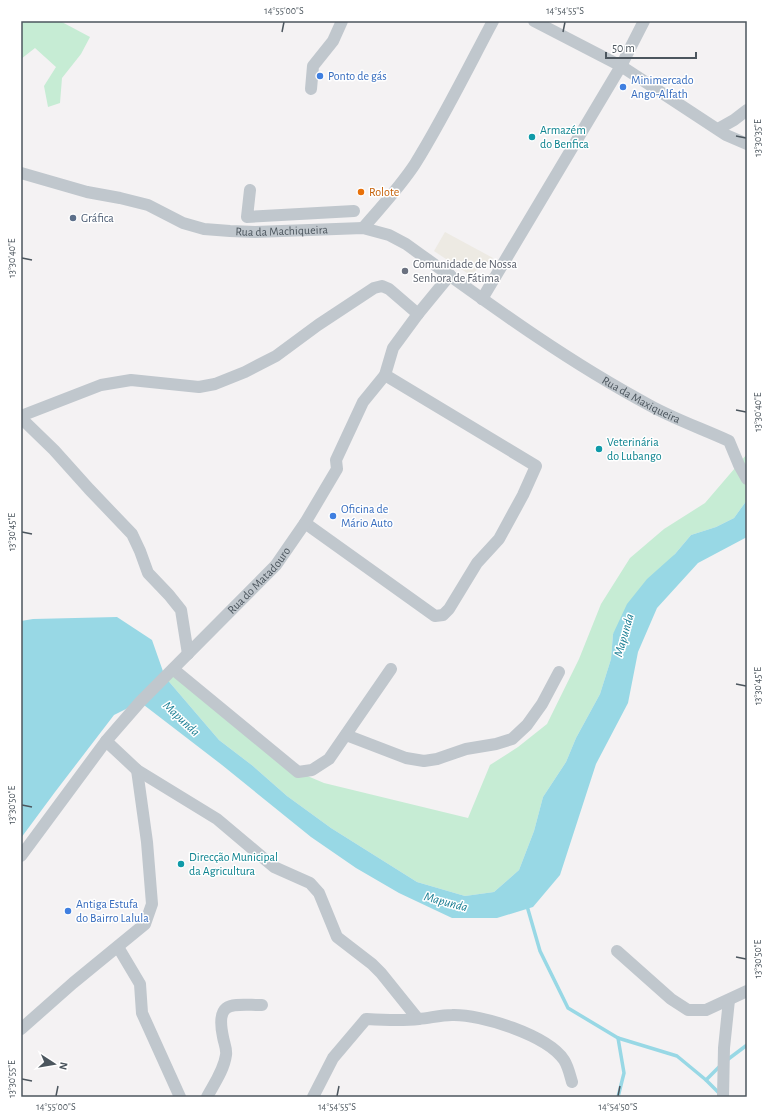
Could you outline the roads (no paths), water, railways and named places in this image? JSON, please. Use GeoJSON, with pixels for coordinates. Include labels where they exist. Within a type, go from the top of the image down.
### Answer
{"type":"FeatureCollection","features":[{"type":"Feature","properties":{"kind":"street"},"geometry":{"type":"LineString","coordinates":[[311,89],[313,66],[333,41],[342,21]]}},
{"type":"Feature","properties":{"kind":"street"},"geometry":{"type":"LineString","coordinates":[[363,228],[391,196],[415,164],[434,132],[493,21]]}},
{"type":"Feature","properties":{"kind":"street"},"geometry":{"type":"LineString","coordinates":[[534,21],[621,66],[726,135],[747,144]]}},
{"type":"Feature","properties":{"kind":"street"},"geometry":{"type":"LineString","coordinates":[[482,299],[621,66],[644,21]]}},
{"type":"Feature","properties":{"kind":"street"},"geometry":{"type":"LineString","coordinates":[[718,129],[734,120],[747,110]]}},
{"type":"Feature","properties":{"kind":"street","name":"Rua da Machiqueira"},"geometry":{"type":"LineString","coordinates":[[21,173],[86,192],[120,198],[148,206],[183,223],[204,229],[255,232],[363,228],[389,235],[406,244],[522,328]]}},
{"type":"Feature","properties":{"kind":"street"},"geometry":{"type":"LineString","coordinates":[[250,190],[247,217],[354,211]]}},
{"type":"Feature","properties":{"kind":"street","name":"Rua do Matadouro"},"geometry":{"type":"LineString","coordinates":[[21,856],[106,741],[140,702],[276,565],[305,523],[337,469],[336,460],[363,402],[385,375],[393,348],[418,314],[450,275]]}},
{"type":"Feature","properties":{"kind":"street"},"geometry":{"type":"LineString","coordinates":[[188,654],[181,610],[148,573],[132,534],[54,450],[21,417],[101,385],[124,381],[131,380],[199,387],[215,384],[245,372],[276,356],[318,325],[374,288],[382,286],[389,289],[418,314]]}},
{"type":"Feature","properties":{"kind":"street","name":"Rua da Maxiqueira"},"geometry":{"type":"LineString","coordinates":[[522,328],[590,372],[650,406],[729,441],[738,465],[747,479]]}},
{"type":"Feature","properties":{"kind":"street"},"geometry":{"type":"LineString","coordinates":[[305,523],[435,616],[443,615],[449,609],[477,563],[499,539],[516,508],[536,466],[385,375]]}},
{"type":"Feature","properties":{"kind":"street"},"geometry":{"type":"LineString","coordinates":[[169,673],[298,772],[312,770],[329,759],[391,669]]}},
{"type":"Feature","properties":{"kind":"street"},"geometry":{"type":"LineString","coordinates":[[346,735],[406,758],[424,761],[437,759],[466,749],[496,744],[512,739],[527,725],[542,704],[559,672]]}},
{"type":"Feature","properties":{"kind":"street"},"geometry":{"type":"LineString","coordinates":[[106,741],[137,770],[217,819],[274,867],[310,883],[319,893],[337,937],[372,964],[381,973],[418,1019]]}},
{"type":"Feature","properties":{"kind":"street"},"geometry":{"type":"LineString","coordinates":[[21,1029],[73,983],[145,924],[152,904],[147,842],[137,770]]}},
{"type":"Feature","properties":{"kind":"street"},"geometry":{"type":"LineString","coordinates":[[118,947],[140,984],[142,1014],[180,1097]]}},
{"type":"Feature","properties":{"kind":"street"},"geometry":{"type":"LineString","coordinates":[[617,951],[671,999],[688,1010],[706,1010],[747,992]]}},
{"type":"Feature","properties":{"kind":"street"},"geometry":{"type":"LineString","coordinates":[[723,1097],[724,1048],[729,1000]]}},
{"type":"Feature","properties":{"kind":"street"},"geometry":{"type":"LineString","coordinates":[[208,1097],[224,1064],[226,1053],[220,1018],[223,1011],[232,1005],[262,1005]]}},
{"type":"Feature","properties":{"kind":"street"},"geometry":{"type":"LineString","coordinates":[[313,1097],[333,1058],[366,1019],[418,1019],[453,1015],[481,1017],[507,1025],[547,1044],[563,1059],[572,1082]]}},
{"type":"Feature","properties":{"kind":"water","name":"Mapunda"},"geometry":{"type":"Polygon","coordinates":[[[747,500],[747,537],[698,563],[657,608],[638,652],[628,703],[596,764],[560,875],[533,907],[497,918],[452,918],[399,893],[356,868],[311,837],[222,765],[140,702],[114,715],[21,838],[21,621],[33,619],[117,617],[152,640],[165,677],[219,740],[253,766],[287,796],[331,828],[417,882],[465,896],[494,892],[519,870],[534,831],[543,797],[566,762],[576,738],[600,694],[611,659],[613,634],[627,604],[647,579],[675,554],[691,535],[716,527],[734,518],[747,500]]]}},
{"type":"Feature","properties":{"kind":"waterway"},"geometry":{"type":"LineString","coordinates":[[527,906],[540,951],[568,1008],[618,1038],[677,1056],[706,1080],[720,1094]]}},
{"type":"Feature","properties":{"kind":"waterway"},"geometry":{"type":"LineString","coordinates":[[618,1038],[624,1073],[618,1097]]}},
{"type":"Feature","properties":{"kind":"waterway"},"geometry":{"type":"LineString","coordinates":[[727,1060],[747,1045]]}},
{"type":"Feature","properties":{"kind":"waterway"},"geometry":{"type":"LineString","coordinates":[[706,1080],[721,1065]]}},
{"type":"Feature","properties":{"kind":"place","name":"Ponto de gás"},"geometry":{"type":"Point","coordinates":[320,76]}},
{"type":"Feature","properties":{"kind":"place","name":"Minimercado Ango-Alfath"},"geometry":{"type":"Point","coordinates":[623,87]}},
{"type":"Feature","properties":{"kind":"place","name":"Armazém do Benfica"},"geometry":{"type":"Point","coordinates":[532,137]}},
{"type":"Feature","properties":{"kind":"place","name":"Rolote"},"geometry":{"type":"Point","coordinates":[361,192]}},
{"type":"Feature","properties":{"kind":"place","name":"Gráfica"},"geometry":{"type":"Point","coordinates":[73,218]}},
{"type":"Feature","properties":{"kind":"place","name":"Comunidade de Nossa Senhora de Fátima"},"geometry":{"type":"Point","coordinates":[405,271]}},
{"type":"Feature","properties":{"kind":"place","name":"Veterinária do Lubango"},"geometry":{"type":"Point","coordinates":[599,449]}},
{"type":"Feature","properties":{"kind":"place","name":"Oficina de Mário Auto"},"geometry":{"type":"Point","coordinates":[333,516]}},
{"type":"Feature","properties":{"kind":"place","name":"Direcção Municipal da Agricultura"},"geometry":{"type":"Point","coordinates":[181,864]}},
{"type":"Feature","properties":{"kind":"place","name":"Antiga Estufa do Bairro Lalula"},"geometry":{"type":"Point","coordinates":[68,911]}}]}
